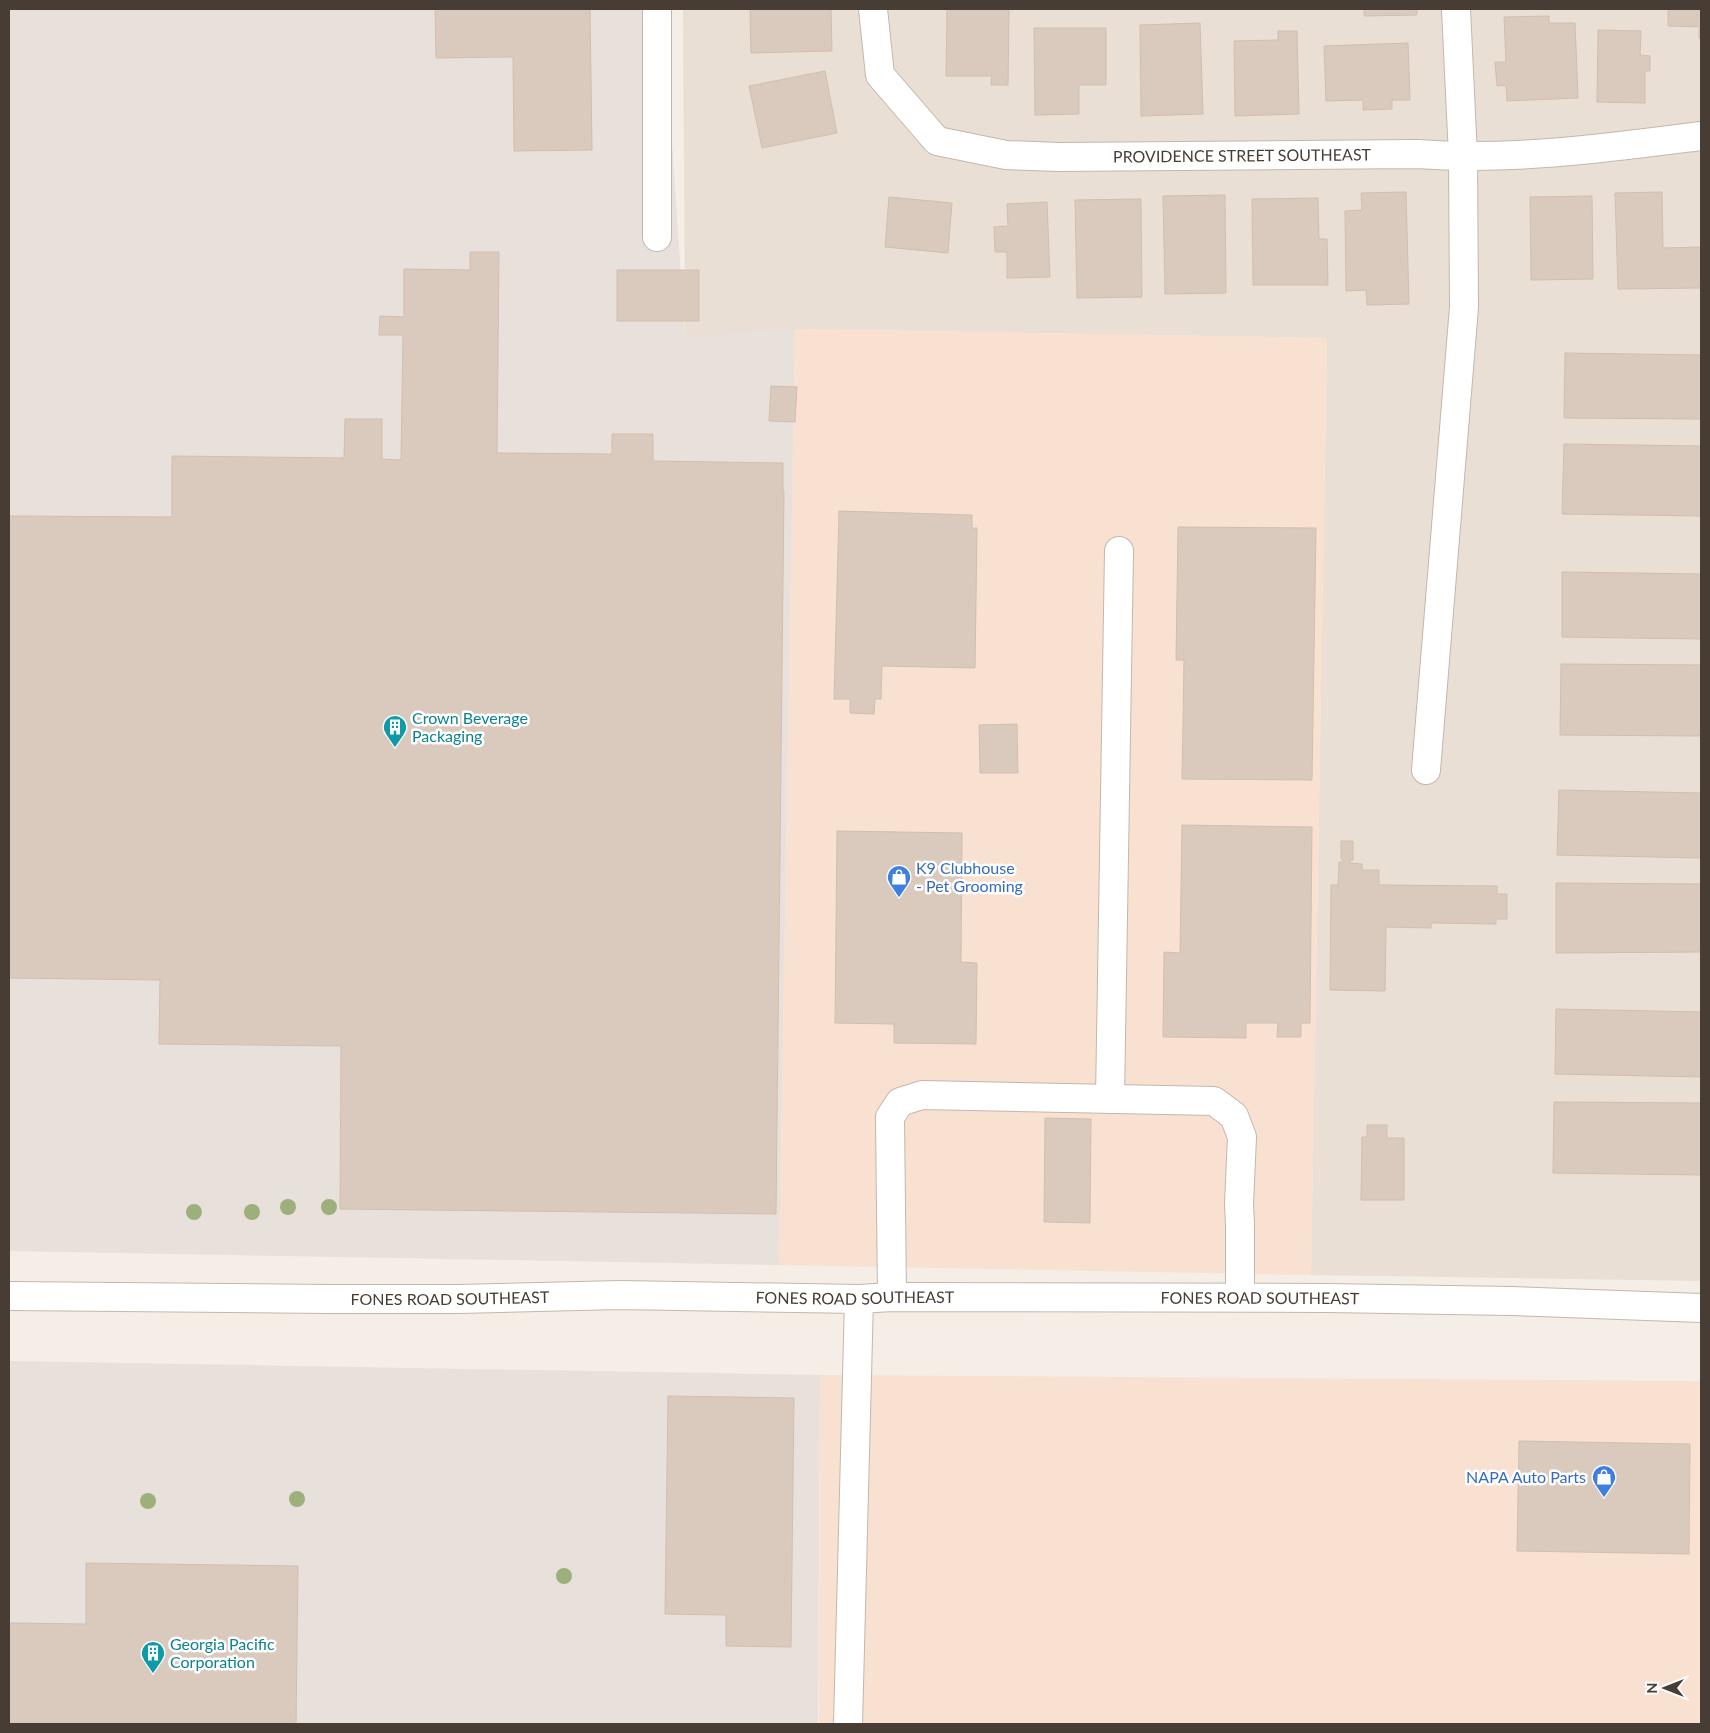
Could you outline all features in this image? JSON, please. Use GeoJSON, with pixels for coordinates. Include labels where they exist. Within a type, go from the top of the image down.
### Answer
{"type":"FeatureCollection","features":[{"type":"Feature","properties":{"kind":"street"},"geometry":{"type":"LineString","coordinates":[[656,237],[657,9]]}},
{"type":"Feature","properties":{"kind":"street","name":"PROVIDENCE STREET SOUTHEAST"},"geometry":{"type":"LineString","coordinates":[[873,9],[880,75],[937,141],[1006,155],[1417,154],[1522,156],[1701,136]]}},
{"type":"Feature","properties":{"kind":"street"},"geometry":{"type":"LineString","coordinates":[[1426,770],[1464,307],[1463,156],[1456,9]]}},
{"type":"Feature","properties":{"kind":"street"},"geometry":{"type":"LineString","coordinates":[[1110,1099],[1119,552]]}},
{"type":"Feature","properties":{"kind":"street"},"geometry":{"type":"LineString","coordinates":[[892,1297],[890,1117],[900,1102],[922,1095],[1214,1101],[1234,1116],[1242,1137],[1239,1204],[1240,1297]]}},
{"type":"Feature","properties":{"kind":"street","name":"FONES ROAD SOUTHEAST"},"geometry":{"type":"LineString","coordinates":[[9,1296],[347,1299],[458,1299],[620,1295],[859,1299],[892,1297],[1240,1297],[1511,1300],[1701,1308]]}},
{"type":"Feature","properties":{"kind":"street"},"geometry":{"type":"LineString","coordinates":[[848,1724],[859,1299]]}},
{"type":"Feature","properties":{"kind":"shaded area"},"geometry":{"type":"Polygon","coordinates":[[[9,9],[663,9],[685,336],[795,329],[779,1265],[9,1251],[9,9]]]}},
{"type":"Feature","properties":{"kind":"shaded area"},"geometry":{"type":"Polygon","coordinates":[[[683,9],[1701,9],[1701,1281],[1311,1275],[1327,338],[795,329],[685,337],[683,9]]]}},
{"type":"Feature","properties":{"kind":"shaded area"},"geometry":{"type":"Polygon","coordinates":[[[795,329],[1327,338],[1311,1275],[779,1265],[795,329]]]}},
{"type":"Feature","properties":{"kind":"shaded area"},"geometry":{"type":"Polygon","coordinates":[[[9,1361],[820,1375],[818,1724],[9,1724],[9,1361]]]}},
{"type":"Feature","properties":{"kind":"shaded area"},"geometry":{"type":"Polygon","coordinates":[[[820,1375],[1701,1381],[1701,1724],[819,1724],[820,1375]]]}},
{"type":"Feature","properties":{"kind":"building"},"geometry":{"type":"Polygon","coordinates":[[[435,9],[590,9],[592,150],[514,151],[513,57],[436,58],[435,9]]]}},
{"type":"Feature","properties":{"kind":"building"},"geometry":{"type":"Polygon","coordinates":[[[750,9],[831,9],[832,51],[751,53],[750,9]]]}},
{"type":"Feature","properties":{"kind":"building"},"geometry":{"type":"Polygon","coordinates":[[[947,9],[1009,9],[1008,85],[991,85],[992,76],[946,76],[947,9]]]}},
{"type":"Feature","properties":{"kind":"building"},"geometry":{"type":"Polygon","coordinates":[[[1364,9],[1417,9],[1417,15],[1364,16],[1364,9]]]}},
{"type":"Feature","properties":{"kind":"building"},"geometry":{"type":"Polygon","coordinates":[[[1668,9],[1701,9],[1701,27],[1668,26],[1668,9]]]}},
{"type":"Feature","properties":{"kind":"building"},"geometry":{"type":"Polygon","coordinates":[[[1549,16],[1549,23],[1575,23],[1578,98],[1507,101],[1506,85],[1497,86],[1495,62],[1506,62],[1504,17],[1549,16]]]}},
{"type":"Feature","properties":{"kind":"building"},"geometry":{"type":"Polygon","coordinates":[[[1200,23],[1203,114],[1141,116],[1140,25],[1200,23]]]}},
{"type":"Feature","properties":{"kind":"building"},"geometry":{"type":"Polygon","coordinates":[[[1034,28],[1106,28],[1106,85],[1079,85],[1079,114],[1035,115],[1034,28]]]}},
{"type":"Feature","properties":{"kind":"building"},"geometry":{"type":"Polygon","coordinates":[[[1699,29],[1701,29],[1701,38],[1699,38],[1699,29]]]}},
{"type":"Feature","properties":{"kind":"building"},"geometry":{"type":"Polygon","coordinates":[[[1598,30],[1641,31],[1640,55],[1650,56],[1650,71],[1645,71],[1645,103],[1597,102],[1598,30]]]}},
{"type":"Feature","properties":{"kind":"building"},"geometry":{"type":"Polygon","coordinates":[[[1278,31],[1297,31],[1299,114],[1235,116],[1234,41],[1278,40],[1278,31]]]}},
{"type":"Feature","properties":{"kind":"building"},"geometry":{"type":"Polygon","coordinates":[[[1408,43],[1410,100],[1392,100],[1392,109],[1363,110],[1363,100],[1326,101],[1324,46],[1408,43]]]}},
{"type":"Feature","properties":{"kind":"building"},"geometry":{"type":"Polygon","coordinates":[[[825,71],[837,133],[762,148],[749,86],[825,71]]]}},
{"type":"Feature","properties":{"kind":"building"},"geometry":{"type":"Polygon","coordinates":[[[1406,192],[1409,304],[1367,305],[1366,290],[1346,291],[1345,211],[1362,210],[1361,193],[1406,192]]]}},
{"type":"Feature","properties":{"kind":"building"},"geometry":{"type":"Polygon","coordinates":[[[1662,192],[1663,248],[1701,247],[1701,288],[1618,289],[1615,193],[1662,192]]]}},
{"type":"Feature","properties":{"kind":"building"},"geometry":{"type":"Polygon","coordinates":[[[1225,195],[1226,293],[1165,294],[1163,196],[1225,195]]]}},
{"type":"Feature","properties":{"kind":"building"},"geometry":{"type":"Polygon","coordinates":[[[1592,196],[1593,279],[1531,280],[1530,197],[1592,196]]]}},
{"type":"Feature","properties":{"kind":"building"},"geometry":{"type":"Polygon","coordinates":[[[889,197],[952,203],[948,253],[885,247],[889,197]]]}},
{"type":"Feature","properties":{"kind":"building"},"geometry":{"type":"Polygon","coordinates":[[[1318,198],[1319,239],[1327,239],[1328,285],[1253,285],[1252,199],[1318,198]]]}},
{"type":"Feature","properties":{"kind":"building"},"geometry":{"type":"Polygon","coordinates":[[[1141,199],[1142,297],[1077,298],[1075,200],[1141,199]]]}},
{"type":"Feature","properties":{"kind":"building"},"geometry":{"type":"Polygon","coordinates":[[[1047,202],[1050,277],[1007,278],[1007,252],[995,252],[994,227],[1008,226],[1007,204],[1047,202]]]}},
{"type":"Feature","properties":{"kind":"building","name":"Crown Beverage Packaging"},"geometry":{"type":"Polygon","coordinates":[[[470,252],[499,252],[497,453],[612,454],[612,434],[653,434],[653,461],[783,463],[776,1214],[340,1209],[341,1046],[159,1044],[160,980],[9,978],[9,516],[172,517],[172,456],[344,458],[345,419],[382,419],[382,459],[401,460],[403,335],[379,335],[380,316],[404,317],[404,269],[470,270],[470,252]]]}},
{"type":"Feature","properties":{"kind":"building"},"geometry":{"type":"Polygon","coordinates":[[[617,270],[699,270],[699,321],[617,321],[617,270]]]}},
{"type":"Feature","properties":{"kind":"building"},"geometry":{"type":"Polygon","coordinates":[[[1565,353],[1701,355],[1701,419],[1564,418],[1565,353]]]}},
{"type":"Feature","properties":{"kind":"building"},"geometry":{"type":"Polygon","coordinates":[[[771,386],[797,387],[795,422],[769,421],[771,386]]]}},
{"type":"Feature","properties":{"kind":"building"},"geometry":{"type":"Polygon","coordinates":[[[1564,444],[1701,446],[1701,516],[1562,514],[1564,444]]]}},
{"type":"Feature","properties":{"kind":"building"},"geometry":{"type":"Polygon","coordinates":[[[839,511],[972,515],[972,528],[977,528],[975,668],[882,666],[881,699],[875,699],[874,714],[850,713],[850,699],[834,699],[839,511]]]}},
{"type":"Feature","properties":{"kind":"building"},"geometry":{"type":"Polygon","coordinates":[[[1178,527],[1316,528],[1312,780],[1182,779],[1184,660],[1176,660],[1178,527]]]}},
{"type":"Feature","properties":{"kind":"building"},"geometry":{"type":"Polygon","coordinates":[[[1562,572],[1701,574],[1701,639],[1562,637],[1562,572]]]}},
{"type":"Feature","properties":{"kind":"building"},"geometry":{"type":"Polygon","coordinates":[[[1561,664],[1701,665],[1701,736],[1560,735],[1561,664]]]}},
{"type":"Feature","properties":{"kind":"building"},"geometry":{"type":"Polygon","coordinates":[[[1017,724],[1018,773],[980,773],[979,725],[1017,724]]]}},
{"type":"Feature","properties":{"kind":"building"},"geometry":{"type":"Polygon","coordinates":[[[1559,790],[1701,793],[1701,858],[1557,855],[1559,790]]]}},
{"type":"Feature","properties":{"kind":"building"},"geometry":{"type":"Polygon","coordinates":[[[1182,825],[1312,827],[1310,1023],[1301,1023],[1301,1037],[1277,1037],[1278,1023],[1246,1023],[1246,1038],[1163,1037],[1164,952],[1180,953],[1182,825]]]}},
{"type":"Feature","properties":{"kind":"building","name":"K9 Clubhouse - Pet Grooming"},"geometry":{"type":"Polygon","coordinates":[[[837,831],[962,833],[961,962],[977,963],[976,1044],[894,1043],[894,1024],[835,1023],[837,831]]]}},
{"type":"Feature","properties":{"kind":"building"},"geometry":{"type":"Polygon","coordinates":[[[1341,841],[1353,841],[1353,860],[1350,860],[1350,863],[1362,864],[1362,870],[1379,870],[1379,885],[1497,886],[1497,894],[1507,894],[1507,919],[1496,919],[1496,924],[1431,923],[1431,928],[1386,927],[1385,991],[1330,990],[1331,885],[1338,885],[1339,862],[1343,862],[1343,859],[1341,859],[1341,841]]]}},
{"type":"Feature","properties":{"kind":"building"},"geometry":{"type":"Polygon","coordinates":[[[1556,883],[1701,884],[1701,952],[1556,953],[1556,883]]]}},
{"type":"Feature","properties":{"kind":"building"},"geometry":{"type":"Polygon","coordinates":[[[1556,1009],[1701,1012],[1701,1077],[1555,1074],[1556,1009]]]}},
{"type":"Feature","properties":{"kind":"building"},"geometry":{"type":"Polygon","coordinates":[[[1554,1102],[1701,1103],[1701,1175],[1553,1173],[1554,1102]]]}},
{"type":"Feature","properties":{"kind":"building"},"geometry":{"type":"Polygon","coordinates":[[[1045,1118],[1091,1119],[1090,1223],[1044,1222],[1045,1118]]]}},
{"type":"Feature","properties":{"kind":"building"},"geometry":{"type":"Polygon","coordinates":[[[1367,1125],[1387,1125],[1387,1138],[1404,1138],[1404,1200],[1361,1200],[1362,1137],[1367,1137],[1367,1125]]]}},
{"type":"Feature","properties":{"kind":"building"},"geometry":{"type":"Polygon","coordinates":[[[668,1396],[794,1398],[791,1647],[726,1646],[726,1615],[665,1614],[668,1396]]]}},
{"type":"Feature","properties":{"kind":"building","name":"NAPA Auto Parts"},"geometry":{"type":"Polygon","coordinates":[[[1519,1441],[1690,1444],[1689,1554],[1517,1551],[1519,1441]]]}},
{"type":"Feature","properties":{"kind":"building","name":"Georgia Pacific Corporation"},"geometry":{"type":"Polygon","coordinates":[[[86,1563],[298,1566],[296,1724],[9,1724],[9,1623],[86,1624],[86,1563]]]}},
{"type":"Feature","properties":{"kind":"place","name":"Crown Beverage Packaging"},"geometry":{"type":"Point","coordinates":[395,748]}},
{"type":"Feature","properties":{"kind":"place","name":"K9 Clubhouse - Pet Grooming"},"geometry":{"type":"Point","coordinates":[899,898]}},
{"type":"Feature","properties":{"kind":"place","name":"NAPA Auto Parts"},"geometry":{"type":"Point","coordinates":[1604,1498]}},
{"type":"Feature","properties":{"kind":"place","name":"Georgia Pacific Corporation"},"geometry":{"type":"Point","coordinates":[153,1674]}}]}
